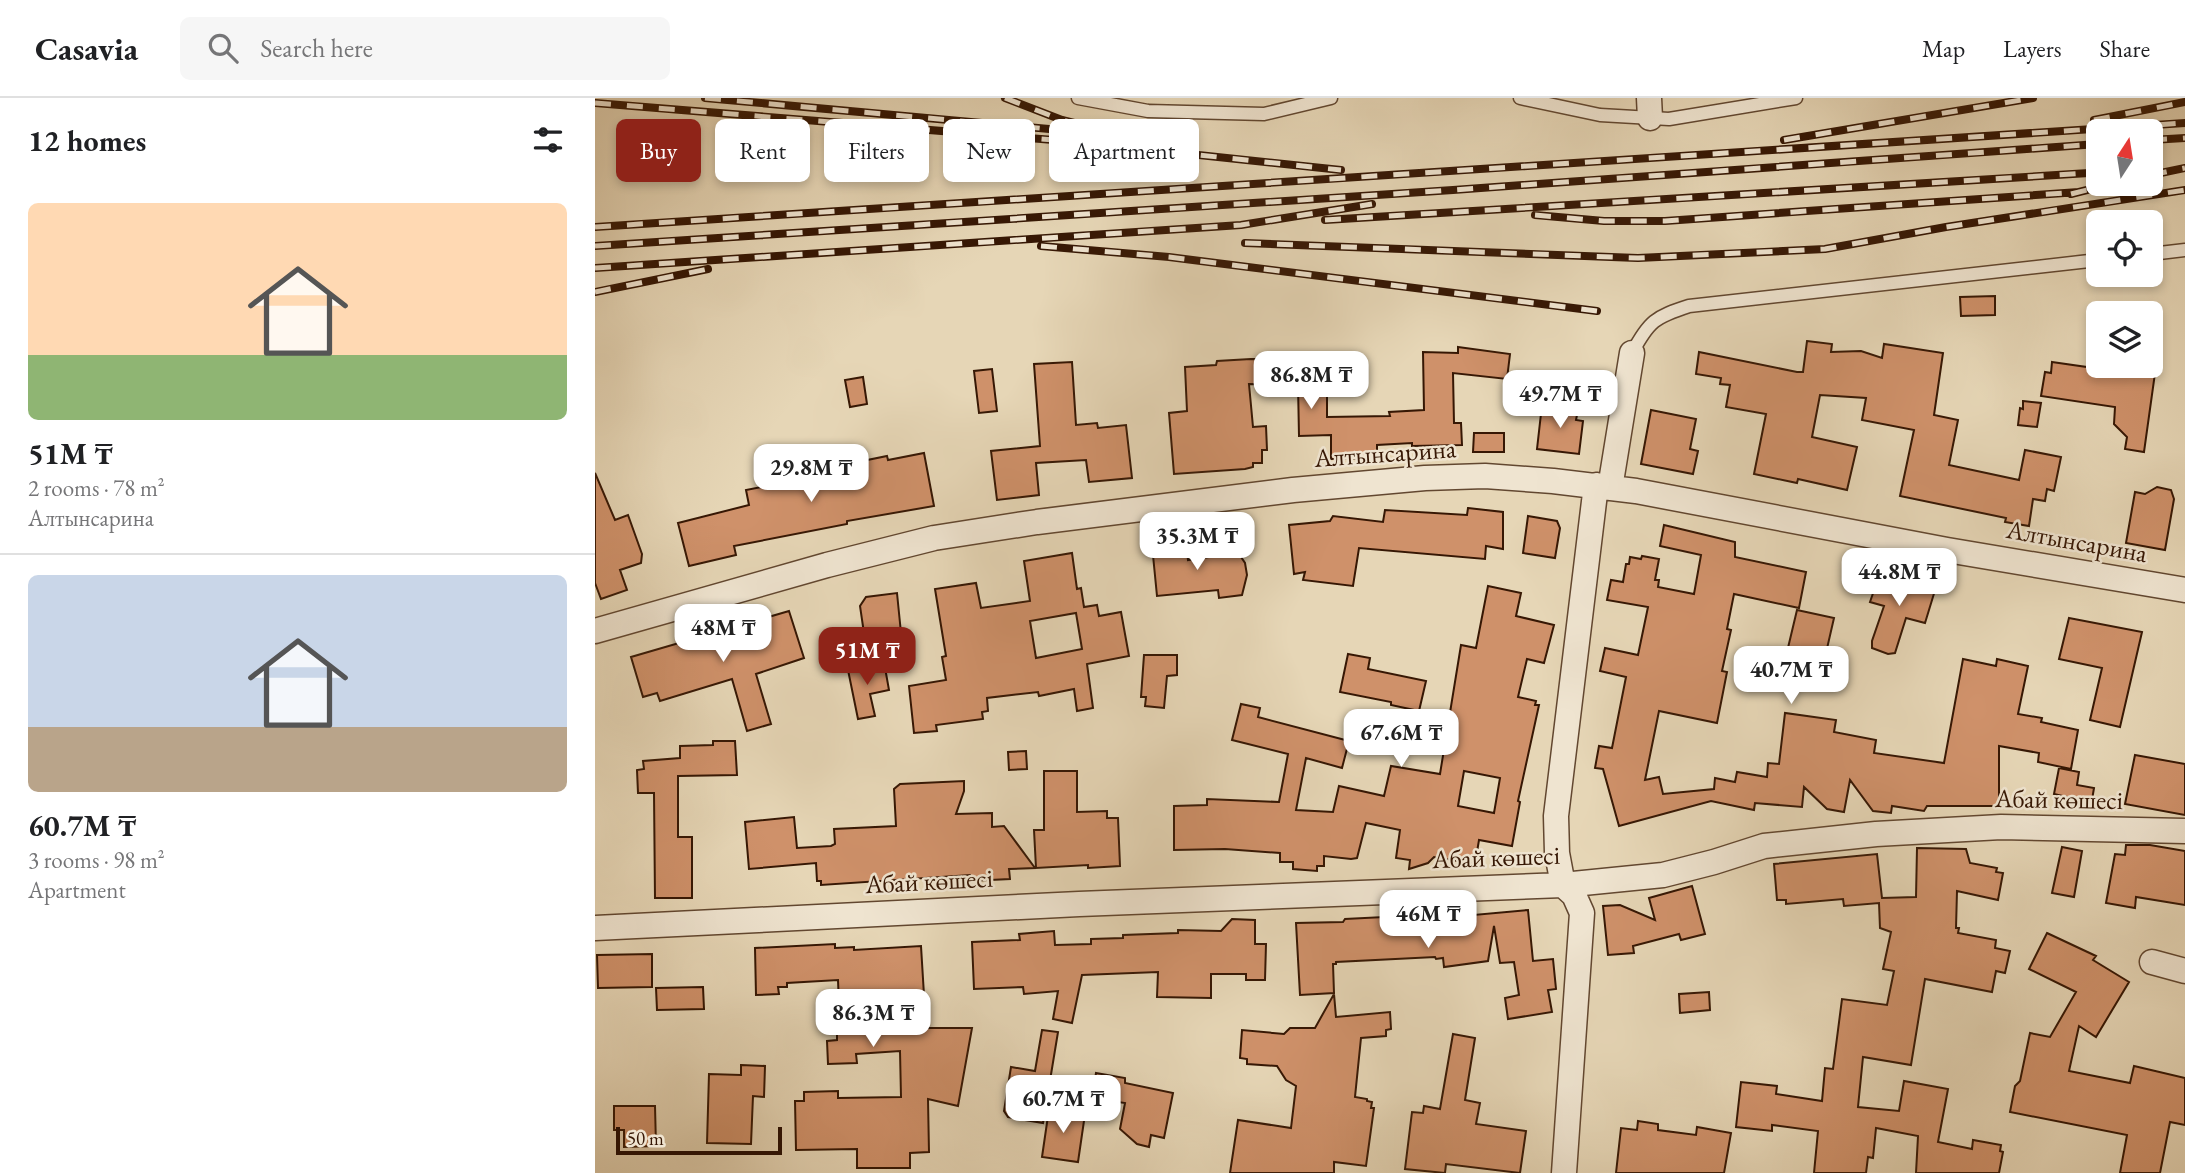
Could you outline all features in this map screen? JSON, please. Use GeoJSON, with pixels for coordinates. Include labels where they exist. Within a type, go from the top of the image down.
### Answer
{"type":"FeatureCollection","features":[{"type":"Feature","properties":{"kind":"street"},"geometry":{"type":"LineString","coordinates":[[1564,1173],[1582,914],[1574,895],[1563,885],[1557,853],[1556,816],[1603,487],[1632,353]]}},
{"type":"Feature","properties":{"kind":"street","name":"Алтынсарина"},"geometry":{"type":"LineString","coordinates":[[595,631],[934,538],[1037,522],[1293,490],[1425,478],[1485,476],[1603,487],[2185,590]]}},
{"type":"Feature","properties":{"kind":"street","name":"Абай көшесі"},"geometry":{"type":"LineString","coordinates":[[595,928],[1093,903],[1563,885],[1663,875],[1764,846],[1876,834],[2001,827],[2185,831]]}},
{"type":"Feature","properties":{"kind":"street"},"geometry":{"type":"LineString","coordinates":[[2152,962],[2185,971]]}},
{"type":"Feature","properties":{"kind":"lane"},"geometry":{"type":"LineString","coordinates":[[1078,98],[1148,111],[1263,114],[1332,98]]}},
{"type":"Feature","properties":{"kind":"lane"},"geometry":{"type":"LineString","coordinates":[[1520,98],[1600,115],[1649,108],[1669,120],[1796,98]]}},
{"type":"Feature","properties":{"kind":"lane"},"geometry":{"type":"LineString","coordinates":[[2163,253],[2185,250]]}},
{"type":"Feature","properties":{"kind":"lane"},"geometry":{"type":"LineString","coordinates":[[1632,353],[1644,330],[1662,315],[1689,306],[2086,261]]}},
{"type":"Feature","properties":{"kind":"building"},"geometry":{"type":"Polygon","coordinates":[[[1995,296],[1995,315],[1961,316],[1960,297],[1995,296]]]}},
{"type":"Feature","properties":{"kind":"building"},"geometry":{"type":"Polygon","coordinates":[[[1807,341],[1832,344],[1831,352],[1861,351],[1882,358],[1884,344],[1943,353],[1934,415],[1958,420],[1949,465],[2019,480],[2025,450],[2061,457],[2054,491],[2047,489],[2045,501],[2033,499],[2029,526],[2005,522],[2006,518],[1900,496],[1914,430],[1862,420],[1866,398],[1820,395],[1812,437],[1857,447],[1847,490],[1798,479],[1797,483],[1754,474],[1766,414],[1726,407],[1730,385],[1720,384],[1721,378],[1696,374],[1699,352],[1803,372],[1807,341]]]}},
{"type":"Feature","properties":{"kind":"building"},"geometry":{"type":"Polygon","coordinates":[[[1458,347],[1510,354],[1507,379],[1453,373],[1454,423],[1461,423],[1462,445],[1377,445],[1377,458],[1331,459],[1331,435],[1299,436],[1298,385],[1249,384],[1253,427],[1266,426],[1267,450],[1262,450],[1262,463],[1253,463],[1253,467],[1245,469],[1174,474],[1169,413],[1187,411],[1185,367],[1216,365],[1217,361],[1251,359],[1324,360],[1324,366],[1327,365],[1327,417],[1390,416],[1389,412],[1424,410],[1423,352],[1458,353],[1458,347]]]}},
{"type":"Feature","properties":{"kind":"building"},"geometry":{"type":"Polygon","coordinates":[[[1072,362],[1076,425],[1097,423],[1098,428],[1126,425],[1132,478],[1089,482],[1086,460],[1036,463],[1039,495],[997,500],[991,451],[1040,446],[1034,364],[1072,362]]]}},
{"type":"Feature","properties":{"kind":"building"},"geometry":{"type":"Polygon","coordinates":[[[2052,362],[2086,367],[2086,378],[2154,378],[2144,452],[2125,449],[2127,437],[2114,424],[2115,407],[2041,396],[2045,372],[2051,373],[2052,362]]]}},
{"type":"Feature","properties":{"kind":"building"},"geometry":{"type":"Polygon","coordinates":[[[992,369],[997,411],[979,413],[974,371],[992,369]]]}},
{"type":"Feature","properties":{"kind":"building"},"geometry":{"type":"Polygon","coordinates":[[[863,377],[867,404],[850,407],[845,380],[863,377]]]}},
{"type":"Feature","properties":{"kind":"building"},"geometry":{"type":"Polygon","coordinates":[[[1513,378],[1538,382],[1533,413],[1507,409],[1513,378]]]}},
{"type":"Feature","properties":{"kind":"building"},"geometry":{"type":"Polygon","coordinates":[[[2023,401],[2041,403],[2037,427],[2018,425],[2023,401]]]}},
{"type":"Feature","properties":{"kind":"building"},"geometry":{"type":"Polygon","coordinates":[[[1542,405],[1578,410],[1576,420],[1583,421],[1579,454],[1537,449],[1542,405]]]}},
{"type":"Feature","properties":{"kind":"building"},"geometry":{"type":"Polygon","coordinates":[[[1651,410],[1696,419],[1690,449],[1698,451],[1693,474],[1641,464],[1651,410]]]}},
{"type":"Feature","properties":{"kind":"building"},"geometry":{"type":"Polygon","coordinates":[[[1474,433],[1504,433],[1504,452],[1473,452],[1474,433]]]}},
{"type":"Feature","properties":{"kind":"building"},"geometry":{"type":"Polygon","coordinates":[[[924,453],[934,506],[847,521],[847,524],[734,546],[736,555],[689,566],[678,523],[749,505],[746,490],[786,482],[783,469],[832,463],[833,467],[887,456],[888,460],[924,453]]]}},
{"type":"Feature","properties":{"kind":"building"},"geometry":{"type":"Polygon","coordinates":[[[595,473],[615,520],[628,515],[642,554],[641,563],[620,570],[627,590],[601,599],[595,583],[595,473]]]}},
{"type":"Feature","properties":{"kind":"building"},"geometry":{"type":"Polygon","coordinates":[[[2157,487],[2171,490],[2174,499],[2165,550],[2126,543],[2135,492],[2145,494],[2157,487]]]}},
{"type":"Feature","properties":{"kind":"building"},"geometry":{"type":"Polygon","coordinates":[[[1468,508],[1503,512],[1503,549],[1486,546],[1485,559],[1359,548],[1353,586],[1303,580],[1305,572],[1294,574],[1289,525],[1330,521],[1333,516],[1383,522],[1385,510],[1467,515],[1468,508]]]}},
{"type":"Feature","properties":{"kind":"building"},"geometry":{"type":"Polygon","coordinates":[[[1528,516],[1557,521],[1560,528],[1555,558],[1523,553],[1528,516]]]}},
{"type":"Feature","properties":{"kind":"building"},"geometry":{"type":"Polygon","coordinates":[[[1664,525],[1735,542],[1735,557],[1806,572],[1799,608],[1734,594],[1727,629],[1731,630],[1722,671],[1727,672],[1717,723],[1659,711],[1645,780],[1659,777],[1663,794],[1714,789],[1715,778],[1735,782],[1737,772],[1767,777],[1768,763],[1779,764],[1785,713],[1836,720],[1834,732],[1876,740],[1874,753],[1944,763],[1963,659],[1996,666],[1997,659],[2028,666],[2018,714],[2042,718],[2041,722],[2078,730],[2071,769],[2038,762],[2039,753],[1999,746],[1999,806],[1927,806],[1924,811],[1892,806],[1891,813],[1873,811],[1850,780],[1844,812],[1827,809],[1804,787],[1802,807],[1755,803],[1754,810],[1711,801],[1619,826],[1603,769],[1595,768],[1599,746],[1612,748],[1626,677],[1600,671],[1605,648],[1638,655],[1648,607],[1607,600],[1611,580],[1623,582],[1630,557],[1641,559],[1642,556],[1659,559],[1655,580],[1659,580],[1658,587],[1694,594],[1701,555],[1660,546],[1664,525]]]}},
{"type":"Feature","properties":{"kind":"building"},"geometry":{"type":"Polygon","coordinates":[[[1186,542],[1188,560],[1236,553],[1241,557],[1247,575],[1242,595],[1219,598],[1218,590],[1157,596],[1152,545],[1186,542]]]}},
{"type":"Feature","properties":{"kind":"building"},"geometry":{"type":"Polygon","coordinates":[[[1072,553],[1077,589],[1081,588],[1084,607],[1097,605],[1099,616],[1121,612],[1129,656],[1087,664],[1093,708],[1077,711],[1074,689],[1039,696],[1038,692],[987,698],[988,711],[982,712],[983,719],[936,725],[937,731],[914,733],[909,686],[946,680],[942,657],[946,656],[935,589],[976,583],[981,608],[1030,601],[1024,561],[1072,553]],[[1076,613],[1030,621],[1036,658],[1082,649],[1076,613]]]}},
{"type":"Feature","properties":{"kind":"building"},"geometry":{"type":"Polygon","coordinates":[[[1881,570],[1936,587],[1925,623],[1906,618],[1895,653],[1888,654],[1872,648],[1884,606],[1870,602],[1881,570]]]}},
{"type":"Feature","properties":{"kind":"building"},"geometry":{"type":"Polygon","coordinates":[[[1488,586],[1521,593],[1516,616],[1554,625],[1544,663],[1527,659],[1518,697],[1536,701],[1535,705],[1539,705],[1518,801],[1520,802],[1512,846],[1479,840],[1475,864],[1434,857],[1428,863],[1409,869],[1410,860],[1396,858],[1400,830],[1366,823],[1357,858],[1324,856],[1324,866],[1317,866],[1317,871],[1293,869],[1293,862],[1280,862],[1280,853],[1225,849],[1174,850],[1174,806],[1207,805],[1207,799],[1279,802],[1288,754],[1232,740],[1241,704],[1260,708],[1258,717],[1349,741],[1342,768],[1306,758],[1296,810],[1333,812],[1339,786],[1384,796],[1391,766],[1440,774],[1461,645],[1476,648],[1488,586]],[[1464,771],[1458,806],[1494,813],[1500,778],[1464,771]]]}},
{"type":"Feature","properties":{"kind":"building"},"geometry":{"type":"Polygon","coordinates":[[[897,593],[902,643],[866,647],[860,606],[866,597],[897,593]]]}},
{"type":"Feature","properties":{"kind":"building"},"geometry":{"type":"Polygon","coordinates":[[[1797,610],[1834,618],[1817,681],[1782,673],[1797,610]]]}},
{"type":"Feature","properties":{"kind":"building"},"geometry":{"type":"Polygon","coordinates":[[[789,611],[804,658],[756,674],[771,724],[747,731],[732,679],[660,701],[657,693],[643,697],[631,657],[789,611]]]}},
{"type":"Feature","properties":{"kind":"building"},"geometry":{"type":"Polygon","coordinates":[[[2069,618],[2142,632],[2120,727],[2090,720],[2102,668],[2059,659],[2069,618]]]}},
{"type":"Feature","properties":{"kind":"building"},"geometry":{"type":"Polygon","coordinates":[[[1348,654],[1370,658],[1368,669],[1426,681],[1419,711],[1391,705],[1391,702],[1340,692],[1348,654]]]}},
{"type":"Feature","properties":{"kind":"building"},"geometry":{"type":"Polygon","coordinates":[[[1144,655],[1177,655],[1177,675],[1167,676],[1164,708],[1145,706],[1146,697],[1141,697],[1144,655]]]}},
{"type":"Feature","properties":{"kind":"building"},"geometry":{"type":"Polygon","coordinates":[[[884,662],[889,690],[870,694],[875,716],[858,719],[848,670],[884,662]]]}},
{"type":"Feature","properties":{"kind":"building"},"geometry":{"type":"Polygon","coordinates":[[[713,741],[735,741],[737,775],[678,776],[678,837],[692,837],[692,898],[655,898],[654,793],[638,793],[637,770],[644,769],[643,761],[680,758],[680,746],[713,745],[713,741]]]}},
{"type":"Feature","properties":{"kind":"building"},"geometry":{"type":"Polygon","coordinates":[[[1026,751],[1027,769],[1009,770],[1008,752],[1026,751]]]}},
{"type":"Feature","properties":{"kind":"building"},"geometry":{"type":"Polygon","coordinates":[[[2135,755],[2185,764],[2185,815],[2125,804],[2135,755]]]}},
{"type":"Feature","properties":{"kind":"building"},"geometry":{"type":"Polygon","coordinates":[[[2059,768],[2079,772],[2077,785],[2094,788],[2091,806],[2066,804],[2067,797],[2054,794],[2059,768]]]}},
{"type":"Feature","properties":{"kind":"building"},"geometry":{"type":"Polygon","coordinates":[[[1044,771],[1077,771],[1077,812],[1107,811],[1107,818],[1118,818],[1120,866],[1036,868],[1034,830],[1044,830],[1044,771]]]}},
{"type":"Feature","properties":{"kind":"building"},"geometry":{"type":"Polygon","coordinates":[[[964,781],[964,791],[956,814],[992,813],[992,827],[1004,826],[1035,868],[1009,869],[1010,879],[970,881],[970,875],[821,885],[821,881],[817,881],[816,863],[749,869],[745,822],[794,817],[797,848],[831,846],[835,844],[834,829],[896,826],[894,789],[900,784],[964,781]]]}},
{"type":"Feature","properties":{"kind":"building"},"geometry":{"type":"Polygon","coordinates":[[[2126,845],[2150,845],[2185,851],[2185,905],[2136,897],[2135,908],[2106,903],[2115,854],[2125,855],[2126,845]]]}},
{"type":"Feature","properties":{"kind":"building"},"geometry":{"type":"Polygon","coordinates":[[[2062,847],[2082,851],[2074,897],[2052,893],[2062,847]]]}},
{"type":"Feature","properties":{"kind":"building"},"geometry":{"type":"Polygon","coordinates":[[[1917,848],[1966,849],[1970,863],[1997,868],[1996,872],[2003,873],[1998,900],[1957,891],[1956,928],[1959,928],[1958,933],[1996,940],[1995,948],[2010,951],[2005,973],[1996,971],[1992,992],[1925,979],[1911,1065],[1863,1057],[1858,1107],[1899,1111],[1904,1081],[1948,1089],[1938,1142],[1972,1149],[1973,1140],[2001,1145],[2000,1151],[2003,1152],[1999,1173],[1916,1173],[1918,1136],[1876,1128],[1873,1158],[1868,1157],[1866,1173],[1814,1173],[1818,1131],[1772,1125],[1772,1131],[1736,1127],[1741,1082],[1777,1086],[1776,1094],[1822,1101],[1825,1068],[1833,1069],[1842,999],[1887,1005],[1894,971],[1883,969],[1891,932],[1880,928],[1879,903],[1844,906],[1843,899],[1786,904],[1786,900],[1777,900],[1774,864],[1877,854],[1882,898],[1916,897],[1917,848]]]}},
{"type":"Feature","properties":{"kind":"building"},"geometry":{"type":"Polygon","coordinates":[[[1692,886],[1705,934],[1681,940],[1679,934],[1633,946],[1634,953],[1608,955],[1603,906],[1620,905],[1655,920],[1649,898],[1692,886]]]}},
{"type":"Feature","properties":{"kind":"building"},"geometry":{"type":"Polygon","coordinates":[[[1528,910],[1533,961],[1553,959],[1556,989],[1548,990],[1552,1012],[1508,1019],[1505,998],[1519,995],[1514,962],[1500,963],[1494,926],[1488,961],[1444,967],[1443,958],[1435,957],[1336,962],[1333,964],[1334,993],[1300,995],[1296,923],[1343,922],[1345,919],[1384,917],[1417,917],[1417,921],[1463,914],[1528,910]]]}},
{"type":"Feature","properties":{"kind":"building"},"geometry":{"type":"Polygon","coordinates":[[[1232,919],[1255,920],[1255,944],[1266,944],[1265,980],[1246,980],[1246,974],[1211,974],[1211,998],[1157,997],[1158,972],[1082,975],[1072,1023],[1053,1019],[1058,991],[1024,994],[1023,987],[974,989],[972,942],[1020,940],[1019,934],[1054,931],[1055,945],[1091,944],[1091,939],[1123,938],[1123,935],[1178,933],[1178,930],[1221,931],[1232,919]]]}},
{"type":"Feature","properties":{"kind":"building"},"geometry":{"type":"Polygon","coordinates":[[[2047,933],[2096,956],[2093,960],[2129,982],[2096,1037],[2079,1026],[2069,1071],[2130,1083],[2134,1066],[2185,1078],[2185,1125],[2170,1122],[2160,1173],[2120,1173],[2127,1135],[2010,1112],[2030,1033],[2050,1037],[2076,992],[2029,969],[2047,933]]]}},
{"type":"Feature","properties":{"kind":"building"},"geometry":{"type":"Polygon","coordinates":[[[835,944],[835,948],[854,947],[854,950],[921,946],[926,1028],[972,1028],[958,1106],[928,1099],[929,1152],[910,1153],[910,1168],[857,1168],[857,1149],[796,1150],[795,1101],[804,1101],[804,1092],[838,1091],[838,1098],[901,1097],[900,1051],[856,1054],[857,1063],[828,1064],[827,1041],[837,1040],[837,1031],[840,1031],[838,980],[787,983],[787,987],[778,987],[779,994],[756,995],[755,948],[835,944]]]}},
{"type":"Feature","properties":{"kind":"building"},"geometry":{"type":"Polygon","coordinates":[[[652,954],[652,987],[598,988],[597,955],[652,954]]]}},
{"type":"Feature","properties":{"kind":"building"},"geometry":{"type":"Polygon","coordinates":[[[703,987],[704,1009],[657,1010],[656,988],[703,987]]]}},
{"type":"Feature","properties":{"kind":"building"},"geometry":{"type":"Polygon","coordinates":[[[1709,992],[1710,1010],[1680,1013],[1679,994],[1709,992]]]}},
{"type":"Feature","properties":{"kind":"building"},"geometry":{"type":"Polygon","coordinates":[[[1334,994],[1336,1017],[1390,1012],[1391,1029],[1386,1030],[1386,1036],[1361,1038],[1355,1097],[1367,1099],[1372,1102],[1371,1108],[1374,1108],[1366,1166],[1334,1162],[1334,1173],[1230,1173],[1238,1120],[1291,1128],[1296,1086],[1286,1080],[1277,1066],[1247,1064],[1247,1059],[1240,1058],[1242,1030],[1284,1034],[1290,1028],[1315,1028],[1334,994]]]}},
{"type":"Feature","properties":{"kind":"building"},"geometry":{"type":"Polygon","coordinates":[[[1042,1030],[1058,1032],[1043,1123],[1008,1117],[1004,1111],[1011,1067],[1035,1071],[1042,1030]]]}},
{"type":"Feature","properties":{"kind":"building"},"geometry":{"type":"Polygon","coordinates":[[[1453,1034],[1475,1038],[1465,1100],[1480,1103],[1476,1124],[1526,1131],[1520,1173],[1446,1164],[1445,1173],[1405,1169],[1412,1112],[1423,1113],[1424,1106],[1440,1109],[1453,1034]]]}},
{"type":"Feature","properties":{"kind":"building"},"geometry":{"type":"Polygon","coordinates":[[[741,1065],[765,1066],[764,1097],[753,1096],[751,1144],[707,1143],[709,1074],[741,1075],[741,1065]]]}},
{"type":"Feature","properties":{"kind":"building"},"geometry":{"type":"Polygon","coordinates":[[[1096,1073],[1125,1078],[1125,1083],[1173,1093],[1164,1138],[1151,1135],[1149,1147],[1137,1144],[1120,1129],[1125,1103],[1092,1098],[1096,1073]]]}},
{"type":"Feature","properties":{"kind":"building"},"geometry":{"type":"Polygon","coordinates":[[[614,1106],[655,1106],[656,1146],[624,1147],[624,1130],[614,1130],[614,1106]]]}},
{"type":"Feature","properties":{"kind":"building"},"geometry":{"type":"Polygon","coordinates":[[[1049,1109],[1085,1114],[1078,1162],[1042,1157],[1049,1109]]]}},
{"type":"Feature","properties":{"kind":"building"},"geometry":{"type":"Polygon","coordinates":[[[1638,1121],[1658,1124],[1658,1130],[1696,1135],[1697,1127],[1731,1133],[1724,1173],[1616,1173],[1621,1128],[1637,1130],[1638,1121]]]}},
{"type":"Feature","properties":{"kind":"railway"},"geometry":{"type":"LineString","coordinates":[[705,98],[1049,129]]}},
{"type":"Feature","properties":{"kind":"railway"},"geometry":{"type":"LineString","coordinates":[[1005,98],[1059,119]]}},
{"type":"Feature","properties":{"kind":"railway"},"geometry":{"type":"LineString","coordinates":[[1784,140],[2033,98]]}},
{"type":"Feature","properties":{"kind":"railway"},"geometry":{"type":"LineString","coordinates":[[2099,119],[2185,102]]}},
{"type":"Feature","properties":{"kind":"railway"},"geometry":{"type":"LineString","coordinates":[[595,103],[1066,141],[1341,170]]}},
{"type":"Feature","properties":{"kind":"railway"},"geometry":{"type":"LineString","coordinates":[[595,227],[2185,123]]}},
{"type":"Feature","properties":{"kind":"railway"},"geometry":{"type":"LineString","coordinates":[[2163,139],[2185,138]]}},
{"type":"Feature","properties":{"kind":"railway"},"geometry":{"type":"LineString","coordinates":[[595,246],[1453,190],[2086,145]]}},
{"type":"Feature","properties":{"kind":"railway"},"geometry":{"type":"LineString","coordinates":[[2163,173],[2185,168]]}},
{"type":"Feature","properties":{"kind":"railway"},"geometry":{"type":"LineString","coordinates":[[1325,220],[2086,173]]}},
{"type":"Feature","properties":{"kind":"railway"},"geometry":{"type":"LineString","coordinates":[[2071,194],[2086,190]]}},
{"type":"Feature","properties":{"kind":"railway"},"geometry":{"type":"LineString","coordinates":[[1245,243],[1638,258],[1825,249],[1946,227],[2185,190]]}},
{"type":"Feature","properties":{"kind":"railway"},"geometry":{"type":"LineString","coordinates":[[1535,215],[1604,221],[1665,221],[2079,192]]}},
{"type":"Feature","properties":{"kind":"railway"},"geometry":{"type":"LineString","coordinates":[[595,268],[1241,225],[1372,204]]}},
{"type":"Feature","properties":{"kind":"railway"},"geometry":{"type":"LineString","coordinates":[[1041,246],[1169,257],[1597,311]]}},
{"type":"Feature","properties":{"kind":"railway"},"geometry":{"type":"LineString","coordinates":[[595,292],[708,269]]}}]}
